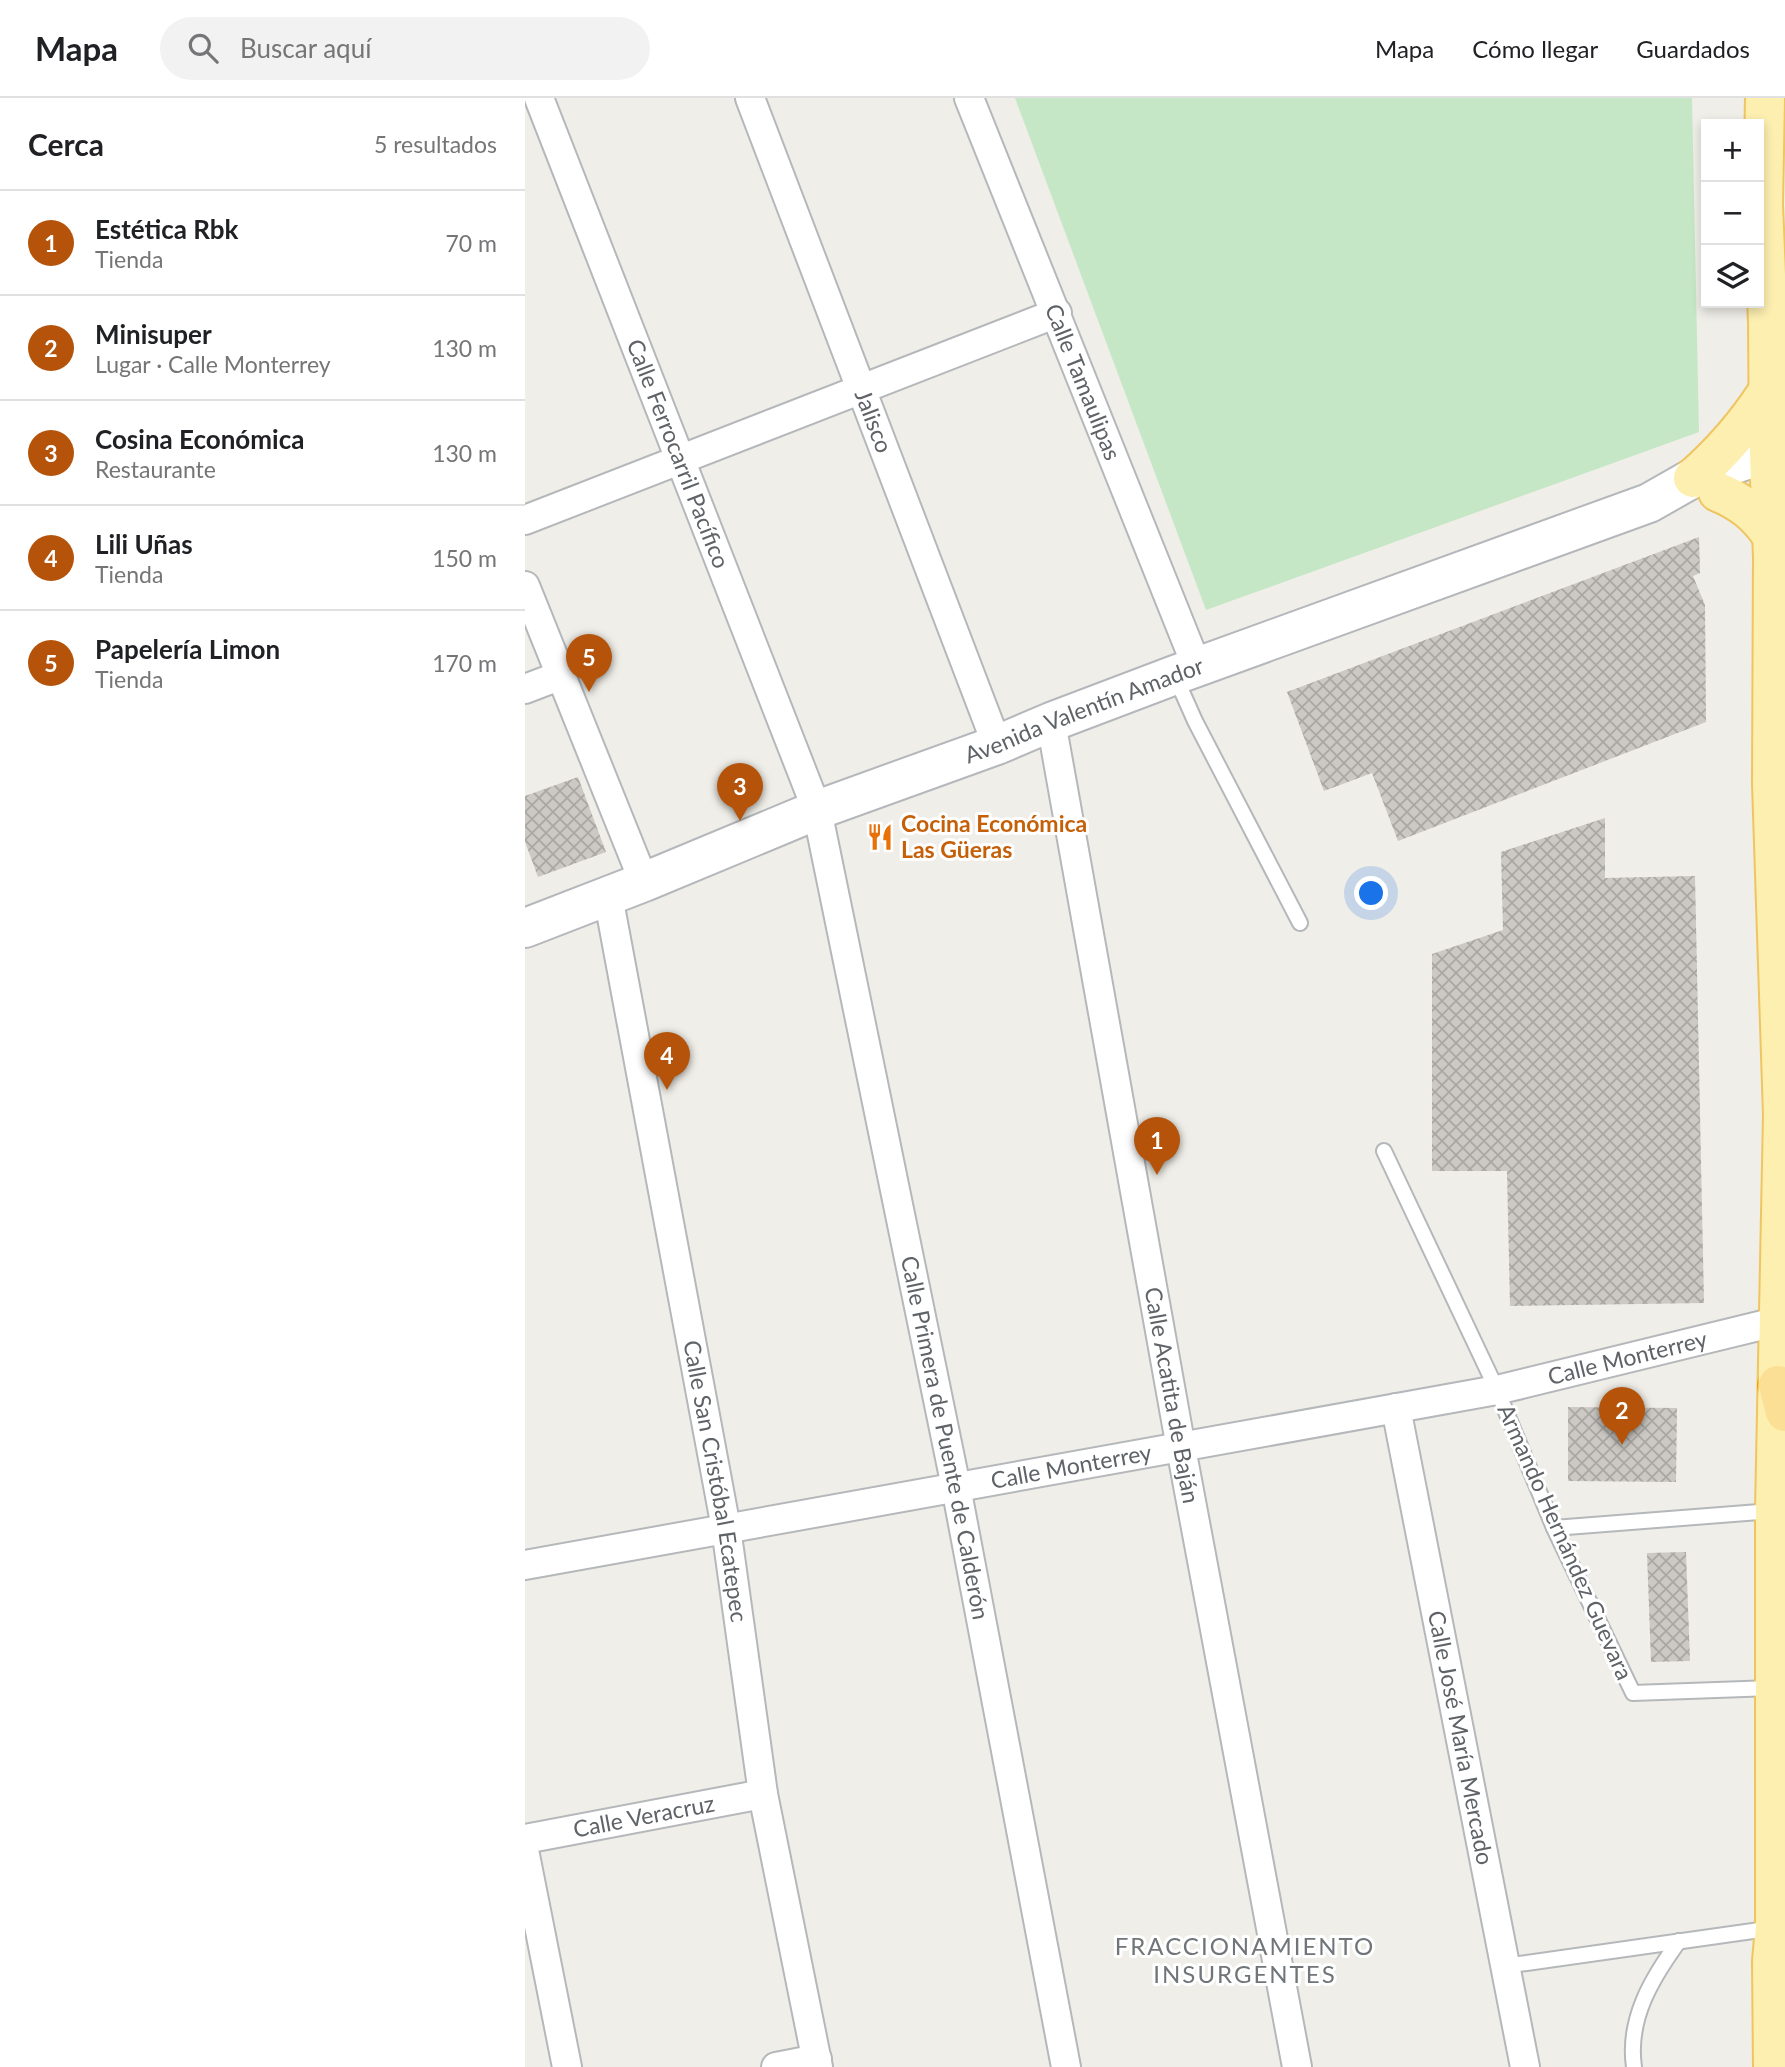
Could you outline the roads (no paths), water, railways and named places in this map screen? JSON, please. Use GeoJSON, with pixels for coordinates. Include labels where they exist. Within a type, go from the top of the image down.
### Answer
{"type":"FeatureCollection","features":[{"type":"Feature","properties":{"kind":"main road"},"geometry":{"type":"LineString","coordinates":[[1765,98],[1763,205],[1777,338],[1768,391],[1777,463],[1772,783],[1783,1115],[1779,1321],[1782,1398],[1775,1511],[1773,2067]]}},
{"type":"Feature","properties":{"kind":"main road"},"geometry":{"type":"LineString","coordinates":[[1781,98],[1785,119]]}},
{"type":"Feature","properties":{"kind":"main road"},"geometry":{"type":"LineString","coordinates":[[1768,391],[1747,423],[1722,452],[1705,485],[1749,509],[1776,542]]}},
{"type":"Feature","properties":{"kind":"main road"},"geometry":{"type":"LineString","coordinates":[[1772,783],[1785,734]]}},
{"type":"Feature","properties":{"kind":"street","name":"Calle Ferrocarril Pacífico"},"geometry":{"type":"LineString","coordinates":[[540,98],[817,810]]}},
{"type":"Feature","properties":{"kind":"street","name":"Jalisco"},"geometry":{"type":"LineString","coordinates":[[750,98],[997,746]]}},
{"type":"Feature","properties":{"kind":"street","name":"Calle Tamaulipas"},"geometry":{"type":"LineString","coordinates":[[969,98],[1057,313],[1186,671]]}},
{"type":"Feature","properties":{"kind":"street"},"geometry":{"type":"LineString","coordinates":[[525,520],[1057,313]]}},
{"type":"Feature","properties":{"kind":"street","name":"Avenida Valentín Amador"},"geometry":{"type":"LineString","coordinates":[[525,928],[817,810],[997,746],[1051,722],[1186,671],[1649,503],[1699,497],[1705,485],[1777,463]]}},
{"type":"Feature","properties":{"kind":"street"},"geometry":{"type":"LineString","coordinates":[[525,586],[644,882]]}},
{"type":"Feature","properties":{"kind":"street"},"geometry":{"type":"LineString","coordinates":[[525,689],[559,676]]}},
{"type":"Feature","properties":{"kind":"street","name":"Calle Acatita de Baján"},"geometry":{"type":"LineString","coordinates":[[1051,722],[1181,1448],[1297,2067]]}},
{"type":"Feature","properties":{"kind":"street","name":"Calle Primera de Puente de Calderón"},"geometry":{"type":"LineString","coordinates":[[817,810],[956,1487],[1066,2067]]}},
{"type":"Feature","properties":{"kind":"street","name":"Calle San Cristóbal Ecatepec"},"geometry":{"type":"LineString","coordinates":[[608,896],[726,1528],[764,1794],[817,2063]]}},
{"type":"Feature","properties":{"kind":"street","name":"Calle Monterrey"},"geometry":{"type":"LineString","coordinates":[[525,1565],[1497,1390],[1779,1321]]}},
{"type":"Feature","properties":{"kind":"street","name":"Calle José María Mercado"},"geometry":{"type":"LineString","coordinates":[[1396,1408],[1525,2067]]}},
{"type":"Feature","properties":{"kind":"street","name":"Calle Veracruz"},"geometry":{"type":"LineString","coordinates":[[525,1839],[764,1794]]}},
{"type":"Feature","properties":{"kind":"street"},"geometry":{"type":"LineString","coordinates":[[525,1855],[567,2067]]}},
{"type":"Feature","properties":{"kind":"street"},"geometry":{"type":"LineString","coordinates":[[776,2067],[817,2063]]}},
{"type":"Feature","properties":{"kind":"lane"},"geometry":{"type":"LineString","coordinates":[[1186,671],[1195,721],[1300,923]]}},
{"type":"Feature","properties":{"kind":"lane","name":"Armando Hernández Guevara"},"geometry":{"type":"LineString","coordinates":[[1384,1151],[1497,1390],[1554,1528],[1633,1693],[1774,1688]]}},
{"type":"Feature","properties":{"kind":"lane"},"geometry":{"type":"LineString","coordinates":[[1554,1528],[1775,1511]]}},
{"type":"Feature","properties":{"kind":"lane"},"geometry":{"type":"LineString","coordinates":[[1505,1966],[1775,1928]]}},
{"type":"Feature","properties":{"kind":"lane"},"geometry":{"type":"LineString","coordinates":[[1634,2067],[1632,2052],[1638,2008],[1657,1971],[1679,1941]]}},
{"type":"Feature","properties":{"kind":"place","name":"Papelería Limon"},"geometry":{"type":"Point","coordinates":[589,692]}},
{"type":"Feature","properties":{"kind":"place","name":"Cosina Económica"},"geometry":{"type":"Point","coordinates":[740,821]}},
{"type":"Feature","properties":{"kind":"place","name":"Cocina Económica Las Güeras"},"geometry":{"type":"Point","coordinates":[880,837]}},
{"type":"Feature","properties":{"kind":"place","name":"Lili Uñas"},"geometry":{"type":"Point","coordinates":[667,1090]}},
{"type":"Feature","properties":{"kind":"place","name":"Estética Rbk"},"geometry":{"type":"Point","coordinates":[1157,1175]}},
{"type":"Feature","properties":{"kind":"place","name":"Minisuper"},"geometry":{"type":"Point","coordinates":[1622,1445]}},
{"type":"Feature","properties":{"kind":"district","name":"FRACCIONAMIENTO INSURGENTES"},"geometry":{"type":"Point","coordinates":[1245,1961]}}]}
